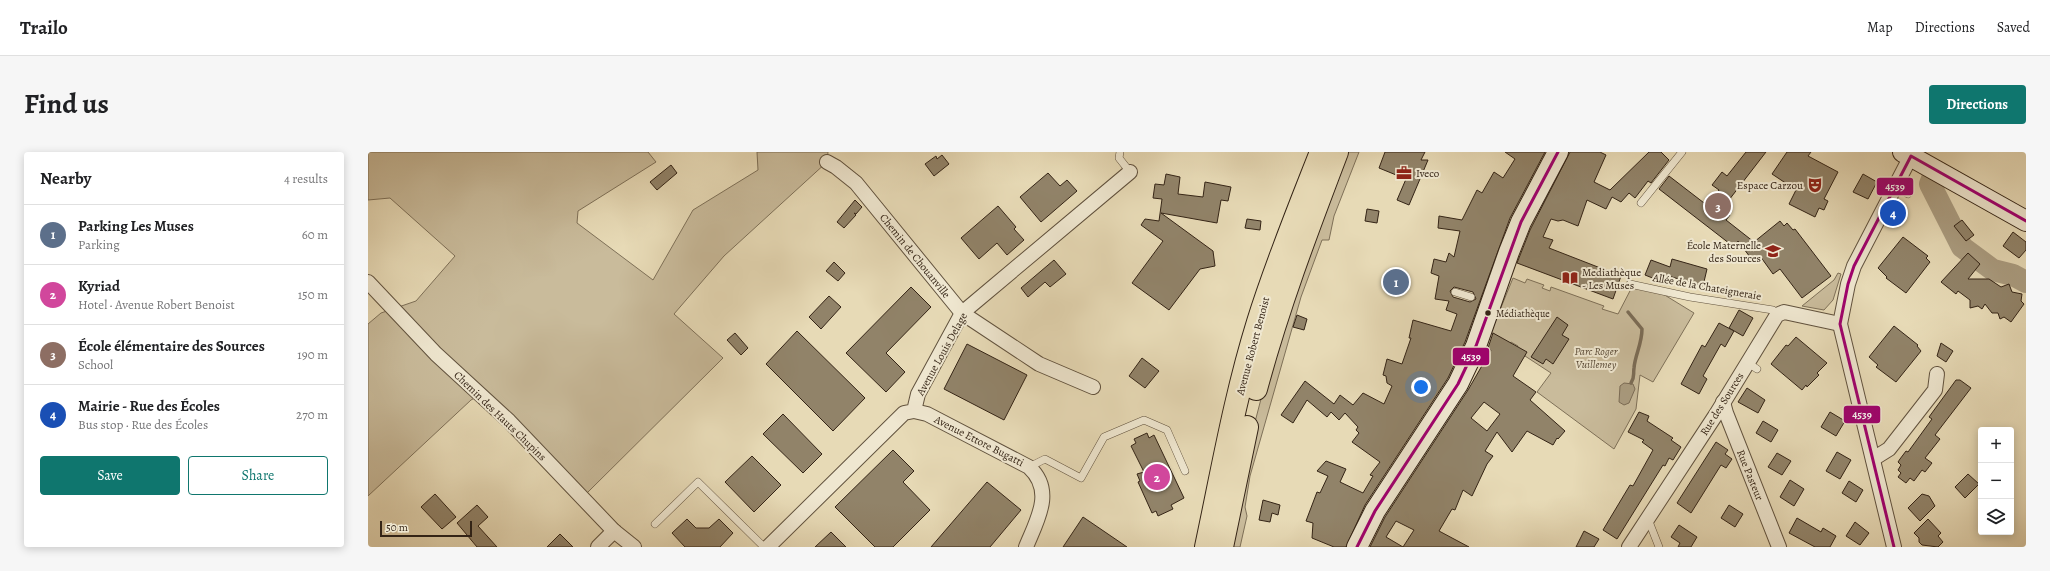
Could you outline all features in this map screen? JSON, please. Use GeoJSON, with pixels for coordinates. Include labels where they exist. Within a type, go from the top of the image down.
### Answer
{"type":"FeatureCollection","features":[{"type":"Feature","properties":{"kind":"main road","name":"Avenue Robert Benoist"},"geometry":{"type":"LineString","coordinates":[[1206,547],[1242,379],[1257,324],[1276,266],[1322,152]]}},
{"type":"Feature","properties":{"kind":"main road","name":"Avenue Robert Benoist"},"geometry":{"type":"LineString","coordinates":[[1222,547],[1254,395],[1272,329],[1292,270],[1337,152]]}},
{"type":"Feature","properties":{"kind":"street"},"geometry":{"type":"LineString","coordinates":[[1357,547],[1375,511],[1458,384],[1476,346],[1518,230],[1558,152]]}},
{"type":"Feature","properties":{"kind":"street"},"geometry":{"type":"LineString","coordinates":[[1894,547],[1840,324],[1848,284],[1854,266],[1895,186],[1907,154],[2026,221]]}},
{"type":"Feature","properties":{"kind":"street","name":"Chemin de Chouanville"},"geometry":{"type":"LineString","coordinates":[[827,162],[836,167],[856,184],[962,313],[1039,364],[1093,388]]}},
{"type":"Feature","properties":{"kind":"street","name":"Avenue Louis Delage"},"geometry":{"type":"LineString","coordinates":[[914,411],[918,394],[962,313],[1130,172]]}},
{"type":"Feature","properties":{"kind":"street","name":"Chemin des Hauts Chupins"},"geometry":{"type":"LineString","coordinates":[[368,282],[436,354],[509,421],[614,531],[634,547]]}},
{"type":"Feature","properties":{"kind":"street"},"geometry":{"type":"LineString","coordinates":[[1777,315],[1784,312],[1840,324]]}},
{"type":"Feature","properties":{"kind":"street","name":"Rue des Sources"},"geometry":{"type":"LineString","coordinates":[[1629,547],[1723,402],[1753,366],[1777,315]]}},
{"type":"Feature","properties":{"kind":"street"},"geometry":{"type":"LineString","coordinates":[[1873,459],[1889,449],[1935,390],[1937,374]]}},
{"type":"Feature","properties":{"kind":"street","name":"Rue Pasteur"},"geometry":{"type":"LineString","coordinates":[[1723,402],[1779,547]]}},
{"type":"Feature","properties":{"kind":"street"},"geometry":{"type":"LineString","coordinates":[[768,547],[904,413],[914,411]]}},
{"type":"Feature","properties":{"kind":"street","name":"Avenue Ettore Bugatti"},"geometry":{"type":"LineString","coordinates":[[914,411],[927,414],[1028,467],[1039,479],[1043,496],[1041,509],[1026,547]]}},
{"type":"Feature","properties":{"kind":"street"},"geometry":{"type":"LineString","coordinates":[[598,547],[614,531]]}},
{"type":"Feature","properties":{"kind":"lane"},"geometry":{"type":"LineString","coordinates":[[1120,152],[1119,158],[1130,172]]}},
{"type":"Feature","properties":{"kind":"lane"},"geometry":{"type":"LineString","coordinates":[[1641,204],[1682,152]]}},
{"type":"Feature","properties":{"kind":"lane"},"geometry":{"type":"LineString","coordinates":[[1895,186],[1908,194]]}},
{"type":"Feature","properties":{"kind":"lane","name":"Allée de la Chateigneraie"},"geometry":{"type":"LineString","coordinates":[[1630,284],[1690,297],[1773,310],[1777,315]]}},
{"type":"Feature","properties":{"kind":"lane"},"geometry":{"type":"LineString","coordinates":[[1455,292],[1471,297]]}},
{"type":"Feature","properties":{"kind":"lane"},"geometry":{"type":"LineString","coordinates":[[1028,467],[1045,459],[1081,478],[1104,438],[1144,420],[1167,430],[1185,471]]}},
{"type":"Feature","properties":{"kind":"lane"},"geometry":{"type":"LineString","coordinates":[[655,524],[698,482],[764,547]]}},
{"type":"Feature","properties":{"kind":"lane"},"geometry":{"type":"LineString","coordinates":[[1648,519],[1659,547]]}},
{"type":"Feature","properties":{"kind":"green space"},"geometry":{"type":"Polygon","coordinates":[[[368,152],[648,152],[656,162],[578,211],[577,223],[653,280],[693,210],[758,170],[757,152],[828,152],[827,162],[724,256],[674,314],[723,358],[586,494],[480,395],[471,400],[368,496],[368,324],[381,313],[416,301],[455,256],[390,198],[368,200],[368,152]]]}},
{"type":"Feature","properties":{"kind":"green space"},"geometry":{"type":"Polygon","coordinates":[[[1344,152],[1359,152],[1334,216],[1329,240],[1322,240],[1301,297],[1250,476],[1245,507],[1247,516],[1240,547],[1229,547],[1255,422],[1268,372],[1344,152]]]}},
{"type":"Feature","properties":{"kind":"green space"},"geometry":{"type":"Polygon","coordinates":[[[1838,273],[1841,274],[1833,300],[1824,310],[1802,306],[1834,280],[1838,273]]]}},
{"type":"Feature","properties":{"kind":"green space","name":"Parc Roger Vuillemey"},"geometry":{"type":"Polygon","coordinates":[[[1513,278],[1525,283],[1527,279],[1544,285],[1542,288],[1550,291],[1551,287],[1604,306],[1602,309],[1618,314],[1632,287],[1663,294],[1694,313],[1653,382],[1640,375],[1636,409],[1614,449],[1537,392],[1551,373],[1525,356],[1524,353],[1517,348],[1518,346],[1511,342],[1509,344],[1491,332],[1513,278]]]}},
{"type":"Feature","properties":{"kind":"shaded area"},"geometry":{"type":"Polygon","coordinates":[[[1624,383],[1633,384],[1635,389],[1629,403],[1624,405],[1619,402],[1620,386],[1624,383]]]}},
{"type":"Feature","properties":{"kind":"building","name":"Iveco"},"geometry":{"type":"Polygon","coordinates":[[[1385,152],[1425,152],[1421,160],[1428,160],[1409,205],[1397,200],[1406,179],[1379,168],[1385,152]]]}},
{"type":"Feature","properties":{"kind":"building"},"geometry":{"type":"Polygon","coordinates":[[[1505,152],[1545,152],[1510,218],[1465,342],[1448,378],[1365,505],[1346,547],[1334,547],[1312,538],[1313,523],[1306,521],[1317,492],[1320,493],[1328,476],[1317,471],[1326,461],[1346,469],[1340,482],[1363,493],[1373,476],[1370,475],[1380,462],[1352,442],[1359,433],[1356,430],[1358,427],[1345,413],[1339,420],[1331,412],[1327,417],[1307,400],[1293,423],[1281,415],[1305,381],[1334,404],[1340,395],[1353,405],[1363,393],[1384,404],[1392,386],[1387,383],[1386,376],[1383,375],[1387,359],[1402,364],[1411,338],[1409,338],[1413,320],[1451,331],[1457,314],[1446,310],[1449,301],[1435,299],[1439,276],[1431,273],[1434,259],[1446,262],[1449,253],[1454,257],[1460,231],[1438,228],[1439,216],[1462,220],[1477,190],[1482,193],[1494,172],[1503,178],[1515,159],[1505,152]],[[1454,287],[1450,291],[1453,297],[1470,302],[1476,299],[1473,292],[1454,287]]]}},
{"type":"Feature","properties":{"kind":"building"},"geometry":{"type":"Polygon","coordinates":[[[1570,152],[1600,152],[1606,155],[1594,182],[1610,190],[1649,152],[1661,152],[1669,160],[1651,183],[1648,181],[1635,198],[1629,193],[1621,202],[1612,197],[1606,209],[1587,200],[1578,226],[1563,220],[1558,221],[1551,219],[1543,237],[1553,240],[1549,248],[1621,276],[1613,299],[1517,263],[1530,230],[1570,152]]]}},
{"type":"Feature","properties":{"kind":"building"},"geometry":{"type":"Polygon","coordinates":[[[1746,152],[1766,152],[1722,209],[1730,215],[1726,220],[1754,242],[1780,221],[1784,226],[1787,223],[1793,230],[1795,229],[1831,276],[1802,298],[1780,269],[1773,274],[1760,256],[1753,261],[1738,241],[1734,247],[1659,189],[1669,176],[1708,206],[1719,190],[1712,185],[1722,172],[1727,176],[1746,152]]]}},
{"type":"Feature","properties":{"kind":"building","name":"Espace Carzou"},"geometry":{"type":"Polygon","coordinates":[[[1787,152],[1811,152],[1808,156],[1838,172],[1824,199],[1828,201],[1824,210],[1819,208],[1815,217],[1789,204],[1796,190],[1772,174],[1787,152]]]}},
{"type":"Feature","properties":{"kind":"building"},"geometry":{"type":"Polygon","coordinates":[[[942,155],[949,164],[934,176],[925,164],[936,156],[937,159],[942,155]]]}},
{"type":"Feature","properties":{"kind":"building"},"geometry":{"type":"Polygon","coordinates":[[[671,165],[677,173],[657,190],[650,182],[671,165]]]}},
{"type":"Feature","properties":{"kind":"building"},"geometry":{"type":"Polygon","coordinates":[[[1048,173],[1060,186],[1067,180],[1077,191],[1041,222],[1020,197],[1048,173]]]}},
{"type":"Feature","properties":{"kind":"building"},"geometry":{"type":"Polygon","coordinates":[[[1166,174],[1180,177],[1178,194],[1203,197],[1205,182],[1231,187],[1228,201],[1221,200],[1217,223],[1161,213],[1213,251],[1215,266],[1200,269],[1169,310],[1132,283],[1163,241],[1141,225],[1145,219],[1159,221],[1162,199],[1153,198],[1155,184],[1164,185],[1166,174]]]}},
{"type":"Feature","properties":{"kind":"building"},"geometry":{"type":"Polygon","coordinates":[[[1863,174],[1877,182],[1868,199],[1853,192],[1863,174]]]}},
{"type":"Feature","properties":{"kind":"building"},"geometry":{"type":"Polygon","coordinates":[[[855,200],[862,207],[856,214],[854,213],[856,215],[844,228],[837,222],[855,200]]]}},
{"type":"Feature","properties":{"kind":"building"},"geometry":{"type":"Polygon","coordinates":[[[998,206],[1016,227],[1014,229],[1024,240],[1007,255],[997,243],[979,259],[961,238],[998,206]]]}},
{"type":"Feature","properties":{"kind":"building"},"geometry":{"type":"Polygon","coordinates":[[[1367,209],[1379,211],[1377,223],[1365,221],[1367,209]]]}},
{"type":"Feature","properties":{"kind":"building"},"geometry":{"type":"Polygon","coordinates":[[[1247,219],[1261,221],[1260,230],[1245,228],[1247,219]]]}},
{"type":"Feature","properties":{"kind":"building"},"geometry":{"type":"Polygon","coordinates":[[[1962,220],[1974,235],[1966,241],[1954,226],[1962,220]]]}},
{"type":"Feature","properties":{"kind":"building"},"geometry":{"type":"Polygon","coordinates":[[[2013,232],[2026,242],[2026,250],[2019,258],[2003,246],[2013,232]]]}},
{"type":"Feature","properties":{"kind":"building"},"geometry":{"type":"Polygon","coordinates":[[[1903,237],[1928,256],[1926,258],[1930,262],[1906,293],[1886,278],[1887,277],[1878,268],[1903,237]]]}},
{"type":"Feature","properties":{"kind":"building"},"geometry":{"type":"Polygon","coordinates":[[[1968,253],[1980,264],[1968,279],[1989,279],[2001,287],[2009,284],[2012,292],[2022,294],[2021,301],[2024,304],[2011,322],[2004,317],[2000,319],[1998,313],[1992,313],[1985,304],[1982,309],[1978,306],[1970,308],[1970,300],[1958,291],[1956,294],[1941,282],[1968,253]]]}},
{"type":"Feature","properties":{"kind":"building"},"geometry":{"type":"Polygon","coordinates":[[[1672,259],[1707,269],[1703,286],[1658,273],[1655,279],[1645,275],[1651,260],[1670,267],[1672,259]]]}},
{"type":"Feature","properties":{"kind":"building"},"geometry":{"type":"Polygon","coordinates":[[[1054,260],[1066,274],[1050,287],[1045,282],[1028,297],[1021,288],[1054,260]]]}},
{"type":"Feature","properties":{"kind":"building"},"geometry":{"type":"Polygon","coordinates":[[[834,262],[845,273],[838,281],[826,271],[834,262]]]}},
{"type":"Feature","properties":{"kind":"building"},"geometry":{"type":"Polygon","coordinates":[[[911,287],[931,307],[886,353],[905,372],[886,392],[846,353],[911,287]]]}},
{"type":"Feature","properties":{"kind":"building"},"geometry":{"type":"Polygon","coordinates":[[[829,296],[841,307],[821,329],[809,317],[829,296]]]}},
{"type":"Feature","properties":{"kind":"building"},"geometry":{"type":"Polygon","coordinates":[[[1739,310],[1753,318],[1743,336],[1729,328],[1739,310]]]}},
{"type":"Feature","properties":{"kind":"building"},"geometry":{"type":"Polygon","coordinates":[[[1297,315],[1307,319],[1304,330],[1293,327],[1297,315]]]}},
{"type":"Feature","properties":{"kind":"building"},"geometry":{"type":"Polygon","coordinates":[[[1557,317],[1568,325],[1562,335],[1569,339],[1553,364],[1546,359],[1543,364],[1531,357],[1557,317]]]}},
{"type":"Feature","properties":{"kind":"building"},"geometry":{"type":"Polygon","coordinates":[[[1719,323],[1734,331],[1725,347],[1721,344],[1703,376],[1707,379],[1699,394],[1681,384],[1702,345],[1705,347],[1719,323]]]}},
{"type":"Feature","properties":{"kind":"building"},"geometry":{"type":"Polygon","coordinates":[[[1894,326],[1918,345],[1917,346],[1921,351],[1896,382],[1876,367],[1878,365],[1869,357],[1894,326]]]}},
{"type":"Feature","properties":{"kind":"building"},"geometry":{"type":"Polygon","coordinates":[[[797,331],[865,398],[833,431],[766,364],[797,331]]]}},
{"type":"Feature","properties":{"kind":"building"},"geometry":{"type":"Polygon","coordinates":[[[735,333],[748,348],[741,355],[727,340],[735,333]]]}},
{"type":"Feature","properties":{"kind":"building"},"geometry":{"type":"Polygon","coordinates":[[[1493,333],[1527,352],[1513,376],[1536,392],[1530,400],[1565,431],[1558,439],[1557,438],[1553,445],[1527,431],[1512,452],[1497,432],[1485,451],[1493,456],[1487,464],[1472,496],[1463,490],[1455,510],[1452,509],[1439,531],[1469,547],[1403,547],[1370,547],[1385,517],[1468,390],[1491,350],[1488,348],[1493,333]],[[1484,402],[1471,418],[1487,431],[1500,414],[1484,402]],[[1396,521],[1386,537],[1403,547],[1414,530],[1396,521]]]}},
{"type":"Feature","properties":{"kind":"building"},"geometry":{"type":"Polygon","coordinates":[[[1796,337],[1827,363],[1817,373],[1819,375],[1802,390],[1771,364],[1786,345],[1788,346],[1796,337]]]}},
{"type":"Feature","properties":{"kind":"building"},"geometry":{"type":"Polygon","coordinates":[[[1941,343],[1953,351],[1946,362],[1937,356],[1941,343]]]}},
{"type":"Feature","properties":{"kind":"building"},"geometry":{"type":"Polygon","coordinates":[[[967,344],[1027,375],[1004,420],[944,389],[967,344]]]}},
{"type":"Feature","properties":{"kind":"building"},"geometry":{"type":"Polygon","coordinates":[[[1142,358],[1159,371],[1145,388],[1129,376],[1142,358]]]}},
{"type":"Feature","properties":{"kind":"building"},"geometry":{"type":"Polygon","coordinates":[[[1956,380],[1960,380],[1971,388],[1935,435],[1940,439],[1925,458],[1932,463],[1925,472],[1922,470],[1914,481],[1910,478],[1906,483],[1898,477],[1901,473],[1898,470],[1901,465],[1898,462],[1906,451],[1908,452],[1932,419],[1929,417],[1956,380]]]}},
{"type":"Feature","properties":{"kind":"building"},"geometry":{"type":"Polygon","coordinates":[[[1747,388],[1765,400],[1758,413],[1738,402],[1747,388]]]}},
{"type":"Feature","properties":{"kind":"building"},"geometry":{"type":"Polygon","coordinates":[[[1639,412],[1649,416],[1647,421],[1673,438],[1671,440],[1681,447],[1673,460],[1669,458],[1665,466],[1663,465],[1617,539],[1603,530],[1630,485],[1633,486],[1653,450],[1642,442],[1644,440],[1628,432],[1639,412]]]}},
{"type":"Feature","properties":{"kind":"building"},"geometry":{"type":"Polygon","coordinates":[[[1830,412],[1845,421],[1836,436],[1821,427],[1830,412]]]}},
{"type":"Feature","properties":{"kind":"building"},"geometry":{"type":"Polygon","coordinates":[[[783,414],[822,454],[803,473],[763,434],[783,414]]]}},
{"type":"Feature","properties":{"kind":"building"},"geometry":{"type":"Polygon","coordinates":[[[1763,421],[1778,430],[1771,442],[1756,433],[1763,421]]]}},
{"type":"Feature","properties":{"kind":"building"},"geometry":{"type":"Polygon","coordinates":[[[1147,433],[1149,438],[1154,435],[1184,498],[1171,505],[1173,509],[1158,516],[1156,511],[1152,513],[1138,482],[1140,481],[1137,474],[1144,472],[1131,446],[1136,443],[1134,439],[1147,433]]]}},
{"type":"Feature","properties":{"kind":"building"},"geometry":{"type":"Polygon","coordinates":[[[1716,442],[1728,450],[1725,454],[1732,459],[1726,468],[1721,465],[1691,513],[1677,503],[1716,442]]]}},
{"type":"Feature","properties":{"kind":"building"},"geometry":{"type":"Polygon","coordinates":[[[893,450],[914,471],[903,482],[930,510],[893,547],[875,547],[835,507],[893,450]]]}},
{"type":"Feature","properties":{"kind":"building"},"geometry":{"type":"Polygon","coordinates":[[[1837,452],[1851,460],[1840,479],[1826,471],[1837,452]]]}},
{"type":"Feature","properties":{"kind":"building"},"geometry":{"type":"Polygon","coordinates":[[[1777,453],[1791,461],[1782,475],[1768,467],[1777,453]]]}},
{"type":"Feature","properties":{"kind":"building"},"geometry":{"type":"Polygon","coordinates":[[[752,456],[781,485],[754,512],[725,482],[752,456]]]}},
{"type":"Feature","properties":{"kind":"building"},"geometry":{"type":"Polygon","coordinates":[[[1968,474],[1978,483],[1978,485],[1965,498],[1955,487],[1968,474]]]}},
{"type":"Feature","properties":{"kind":"building"},"geometry":{"type":"Polygon","coordinates":[[[1790,480],[1804,489],[1794,506],[1780,497],[1790,480]]]}},
{"type":"Feature","properties":{"kind":"building"},"geometry":{"type":"Polygon","coordinates":[[[1849,481],[1863,490],[1856,502],[1842,493],[1849,481]]]}},
{"type":"Feature","properties":{"kind":"building"},"geometry":{"type":"Polygon","coordinates":[[[987,482],[1021,510],[990,547],[931,547],[987,482]]]}},
{"type":"Feature","properties":{"kind":"building"},"geometry":{"type":"Polygon","coordinates":[[[435,494],[456,517],[442,529],[421,507],[435,494]]]}},
{"type":"Feature","properties":{"kind":"building"},"geometry":{"type":"Polygon","coordinates":[[[1922,494],[1929,496],[1935,506],[1920,521],[1908,508],[1922,494]]]}},
{"type":"Feature","properties":{"kind":"building"},"geometry":{"type":"Polygon","coordinates":[[[1263,500],[1280,505],[1278,515],[1272,513],[1270,522],[1259,520],[1263,500]]]}},
{"type":"Feature","properties":{"kind":"building"},"geometry":{"type":"Polygon","coordinates":[[[477,505],[488,517],[478,526],[497,547],[477,547],[457,523],[477,505]]]}},
{"type":"Feature","properties":{"kind":"building"},"geometry":{"type":"Polygon","coordinates":[[[1729,505],[1743,514],[1735,527],[1721,518],[1729,505]]]}},
{"type":"Feature","properties":{"kind":"building"},"geometry":{"type":"Polygon","coordinates":[[[1083,517],[1127,547],[1063,547],[1083,517]]]}},
{"type":"Feature","properties":{"kind":"building"},"geometry":{"type":"Polygon","coordinates":[[[1797,518],[1821,532],[1823,528],[1836,536],[1830,547],[1815,547],[1789,533],[1797,518]]]}},
{"type":"Feature","properties":{"kind":"building"},"geometry":{"type":"Polygon","coordinates":[[[687,519],[696,528],[709,528],[719,519],[733,533],[720,547],[685,547],[672,533],[687,519]]]}},
{"type":"Feature","properties":{"kind":"building"},"geometry":{"type":"Polygon","coordinates":[[[1928,519],[1941,533],[1938,536],[1943,542],[1938,547],[1922,545],[1919,542],[1919,538],[1914,533],[1928,519]]]}},
{"type":"Feature","properties":{"kind":"building"},"geometry":{"type":"Polygon","coordinates":[[[1855,522],[1869,533],[1860,545],[1846,536],[1855,522]]]}},
{"type":"Feature","properties":{"kind":"building"},"geometry":{"type":"Polygon","coordinates":[[[1679,525],[1697,537],[1691,547],[1678,547],[1680,543],[1671,537],[1679,525]]]}},
{"type":"Feature","properties":{"kind":"building"},"geometry":{"type":"Polygon","coordinates":[[[1584,531],[1599,539],[1594,547],[1576,547],[1584,531]]]}},
{"type":"Feature","properties":{"kind":"building"},"geometry":{"type":"Polygon","coordinates":[[[831,532],[846,547],[815,547],[831,532]]]}},
{"type":"Feature","properties":{"kind":"building"},"geometry":{"type":"Polygon","coordinates":[[[560,534],[573,547],[547,547],[560,534]]]}},
{"type":"Feature","properties":{"kind":"waterway"},"geometry":{"type":"LineString","coordinates":[[1933,176],[1930,184],[1962,247],[1993,270],[2013,275],[2026,282]]}},
{"type":"Feature","properties":{"kind":"waterway"},"geometry":{"type":"LineString","coordinates":[[1628,312],[1642,329],[1641,340],[1631,383]]}},
{"type":"Feature","properties":{"kind":"transit line","name":"4539"},"geometry":{"type":"LineString","coordinates":[[1357,547],[1375,511],[1458,384],[1476,346],[1521,222],[1558,152]]}},
{"type":"Feature","properties":{"kind":"transit line","name":"4539"},"geometry":{"type":"LineString","coordinates":[[1894,547],[1840,324],[1848,284],[1854,266],[1911,156],[2026,221]]}},
{"type":"Feature","properties":{"kind":"place","name":"Iveco"},"geometry":{"type":"Point","coordinates":[1404,173]}},
{"type":"Feature","properties":{"kind":"place","name":"Espace Carzou"},"geometry":{"type":"Point","coordinates":[1815,185]}},
{"type":"Feature","properties":{"kind":"place","name":"École élémentaire des Sources"},"geometry":{"type":"Point","coordinates":[1718,206]}},
{"type":"Feature","properties":{"kind":"place","name":"Mairie - Rue des Écoles"},"geometry":{"type":"Point","coordinates":[1893,213]}},
{"type":"Feature","properties":{"kind":"place","name":"École Maternelle des Sources"},"geometry":{"type":"Point","coordinates":[1773,251]}},
{"type":"Feature","properties":{"kind":"place","name":"Mediathèque - Les Muses"},"geometry":{"type":"Point","coordinates":[1570,278]}},
{"type":"Feature","properties":{"kind":"place","name":"Parking Les Muses"},"geometry":{"type":"Point","coordinates":[1396,282]}},
{"type":"Feature","properties":{"kind":"place","name":"Médiathèque"},"geometry":{"type":"Point","coordinates":[1488,313]}},
{"type":"Feature","properties":{"kind":"place","name":"Kyriad"},"geometry":{"type":"Point","coordinates":[1157,477]}}]}
